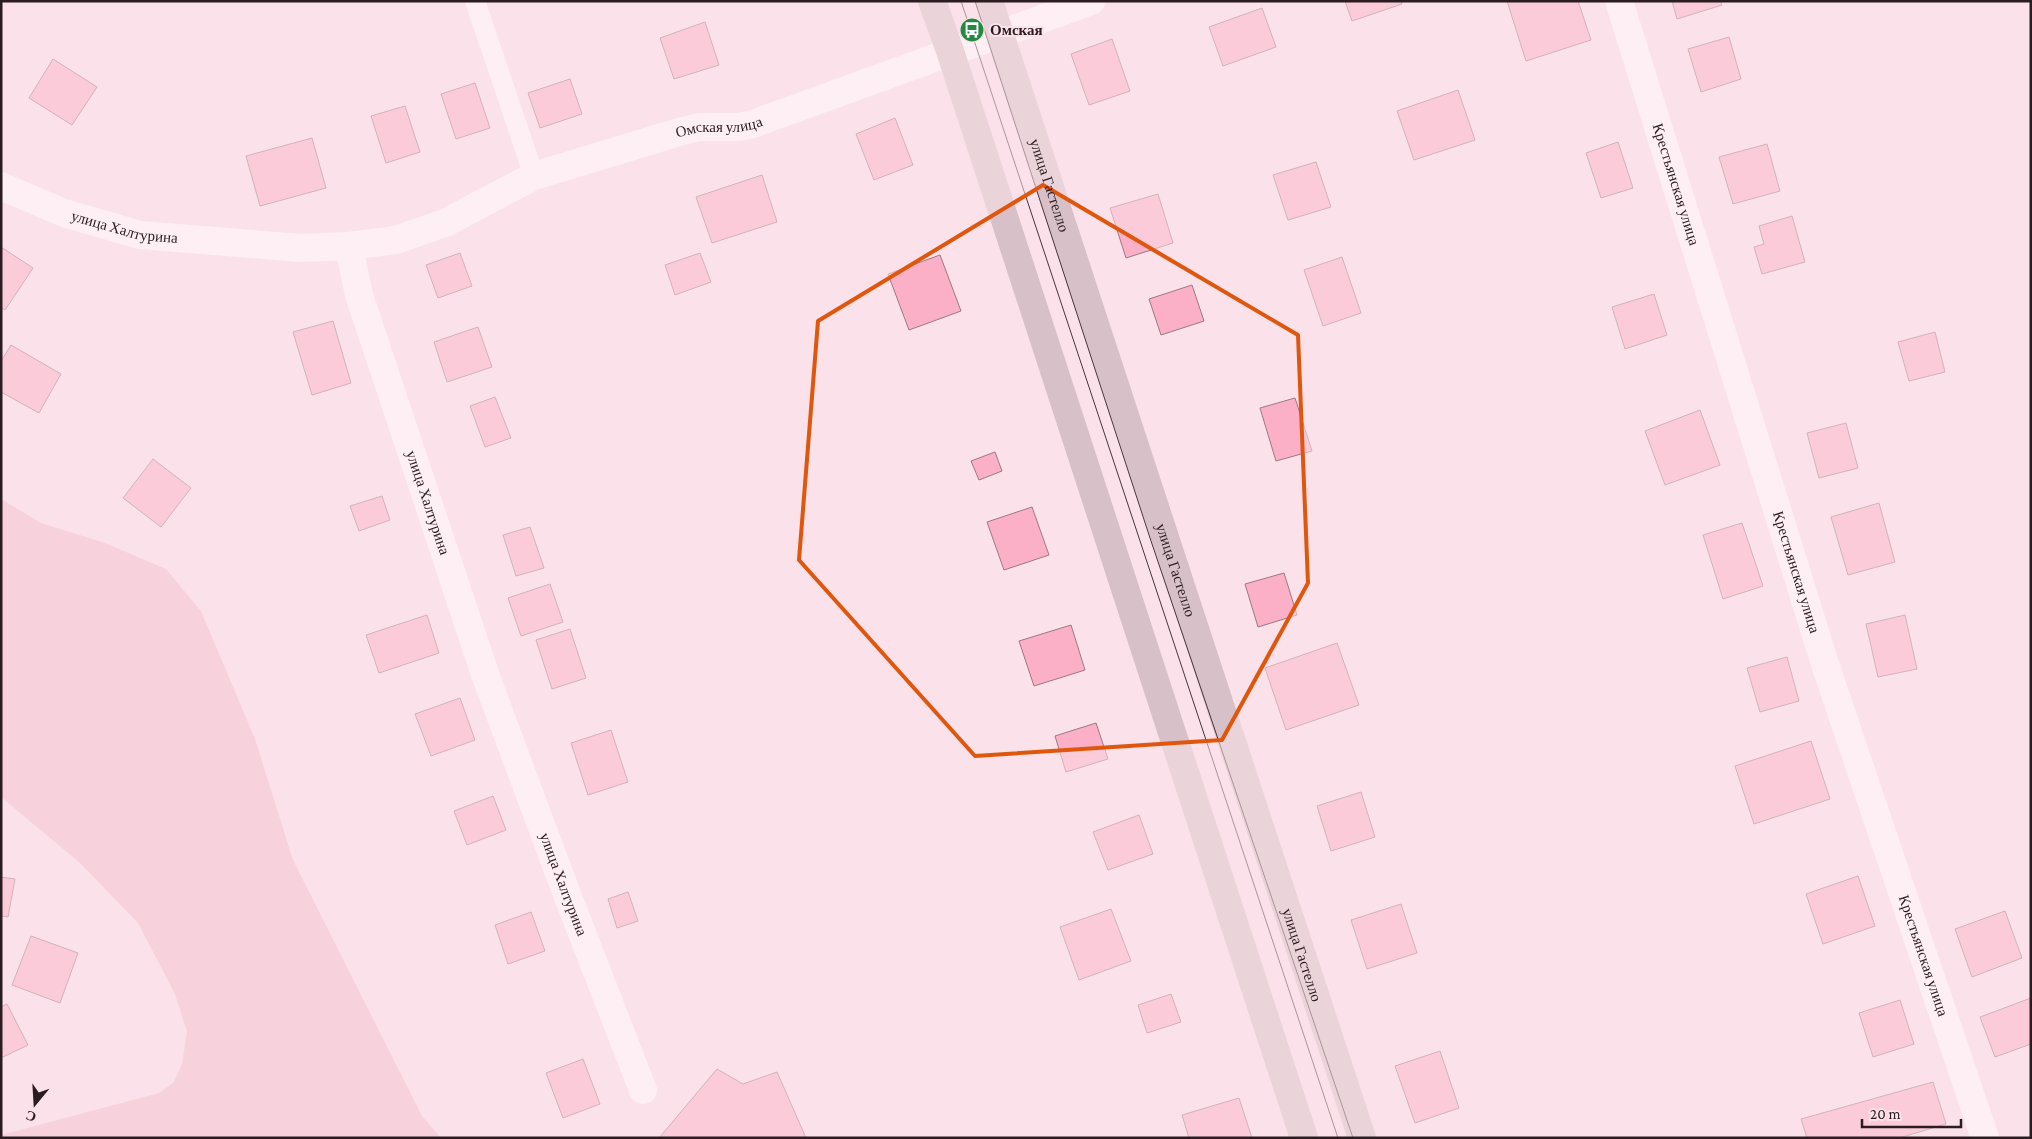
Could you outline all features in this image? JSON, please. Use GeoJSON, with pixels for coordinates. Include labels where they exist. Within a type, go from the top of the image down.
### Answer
{"type":"FeatureCollection","features":[{"type":"Feature","properties":{"kind":"street"},"geometry":{"type":"LineString","coordinates":[[932,1],[1304,1138]]}},
{"type":"Feature","properties":{"kind":"street","name":"улица Гастелло"},"geometry":{"type":"LineString","coordinates":[[989,1],[1362,1138]]}},
{"type":"Feature","properties":{"kind":"street","name":"Омская улица"},"geometry":{"type":"LineString","coordinates":[[349,246],[396,240],[444,223],[534,176],[679,132],[699,127],[738,127],[752,124],[1091,1]]}},
{"type":"Feature","properties":{"kind":"street","name":"Крестьянская улица"},"geometry":{"type":"LineString","coordinates":[[1619,1],[1825,664],[1985,1138]]}},
{"type":"Feature","properties":{"kind":"street","name":"улица Халтурина"},"geometry":{"type":"LineString","coordinates":[[1,186],[64,213],[140,235],[301,248],[349,246],[359,295],[486,677],[642,1090]]}},
{"type":"Feature","properties":{"kind":"lane"},"geometry":{"type":"LineString","coordinates":[[475,1],[534,176]]}},
{"type":"Feature","properties":{"kind":"highlighted area"},"geometry":{"type":"Polygon","coordinates":[[[1043,185],[1298,335],[1308,583],[1222,740],[975,756],[799,560],[818,321],[1043,185]]]}},
{"type":"Feature","properties":{"kind":"shaded area"},"geometry":{"type":"Polygon","coordinates":[[[1,499],[41,523],[105,543],[166,569],[201,611],[255,739],[293,860],[422,1116],[441,1138],[1,1138],[1,1135],[159,1093],[174,1082],[182,1064],[187,1032],[175,994],[138,923],[80,863],[1,797],[1,499]]]}},
{"type":"Feature","properties":{"kind":"building"},"geometry":{"type":"Polygon","coordinates":[[[1345,1],[1401,1],[1402,4],[1352,21],[1345,1]]]}},
{"type":"Feature","properties":{"kind":"building"},"geometry":{"type":"Polygon","coordinates":[[[1507,1],[1578,1],[1591,40],[1526,61],[1507,1]]]}},
{"type":"Feature","properties":{"kind":"building"},"geometry":{"type":"Polygon","coordinates":[[[1672,1],[1720,1],[1722,5],[1677,19],[1672,1]]]}},
{"type":"Feature","properties":{"kind":"building"},"geometry":{"type":"Polygon","coordinates":[[[1262,8],[1276,47],[1223,66],[1209,27],[1262,8]]]}},
{"type":"Feature","properties":{"kind":"building"},"geometry":{"type":"Polygon","coordinates":[[[705,22],[719,65],[674,79],[660,38],[705,22]]]}},
{"type":"Feature","properties":{"kind":"building"},"geometry":{"type":"Polygon","coordinates":[[[1729,37],[1741,79],[1701,92],[1688,49],[1729,37]]]}},
{"type":"Feature","properties":{"kind":"building"},"geometry":{"type":"Polygon","coordinates":[[[1112,39],[1130,91],[1089,105],[1071,54],[1112,39]]]}},
{"type":"Feature","properties":{"kind":"building"},"geometry":{"type":"Polygon","coordinates":[[[53,59],[97,87],[72,125],[29,98],[53,59]]]}},
{"type":"Feature","properties":{"kind":"building"},"geometry":{"type":"Polygon","coordinates":[[[570,79],[582,114],[540,128],[528,93],[570,79]]]}},
{"type":"Feature","properties":{"kind":"building"},"geometry":{"type":"Polygon","coordinates":[[[475,83],[490,128],[456,139],[441,94],[475,83]]]}},
{"type":"Feature","properties":{"kind":"building"},"geometry":{"type":"Polygon","coordinates":[[[1458,90],[1475,140],[1414,160],[1397,111],[1458,90]]]}},
{"type":"Feature","properties":{"kind":"building"},"geometry":{"type":"Polygon","coordinates":[[[405,106],[420,152],[386,163],[371,116],[405,106]]]}},
{"type":"Feature","properties":{"kind":"building"},"geometry":{"type":"Polygon","coordinates":[[[895,118],[913,165],[874,180],[856,134],[895,118]]]}},
{"type":"Feature","properties":{"kind":"building"},"geometry":{"type":"Polygon","coordinates":[[[312,138],[326,188],[260,206],[246,156],[312,138]]]}},
{"type":"Feature","properties":{"kind":"building"},"geometry":{"type":"Polygon","coordinates":[[[1618,142],[1633,188],[1601,198],[1586,153],[1618,142]]]}},
{"type":"Feature","properties":{"kind":"building"},"geometry":{"type":"Polygon","coordinates":[[[1767,144],[1780,191],[1733,204],[1719,157],[1767,144]]]}},
{"type":"Feature","properties":{"kind":"building"},"geometry":{"type":"Polygon","coordinates":[[[1316,162],[1331,207],[1288,220],[1273,175],[1316,162]]]}},
{"type":"Feature","properties":{"kind":"building"},"geometry":{"type":"Polygon","coordinates":[[[762,175],[777,222],[712,243],[696,197],[762,175]]]}},
{"type":"Feature","properties":{"kind":"building"},"geometry":{"type":"Polygon","coordinates":[[[1158,194],[1173,243],[1126,258],[1110,208],[1158,194]]]}},
{"type":"Feature","properties":{"kind":"building"},"geometry":{"type":"Polygon","coordinates":[[[1792,216],[1805,262],[1762,274],[1754,247],[1764,244],[1759,226],[1792,216]]]}},
{"type":"Feature","properties":{"kind":"building"},"geometry":{"type":"Polygon","coordinates":[[[1,247],[33,268],[5,310],[1,307],[1,247]]]}},
{"type":"Feature","properties":{"kind":"building"},"geometry":{"type":"Polygon","coordinates":[[[460,253],[472,286],[438,298],[426,265],[460,253]]]}},
{"type":"Feature","properties":{"kind":"building"},"geometry":{"type":"Polygon","coordinates":[[[700,253],[711,282],[675,295],[665,265],[700,253]]]}},
{"type":"Feature","properties":{"kind":"building"},"geometry":{"type":"Polygon","coordinates":[[[940,255],[961,311],[909,330],[888,274],[940,255]]]}},
{"type":"Feature","properties":{"kind":"building"},"geometry":{"type":"Polygon","coordinates":[[[1342,257],[1361,313],[1323,326],[1304,270],[1342,257]]]}},
{"type":"Feature","properties":{"kind":"building"},"geometry":{"type":"Polygon","coordinates":[[[1192,285],[1204,321],[1161,335],[1149,299],[1192,285]]]}},
{"type":"Feature","properties":{"kind":"building"},"geometry":{"type":"Polygon","coordinates":[[[1654,294],[1667,335],[1625,349],[1612,307],[1654,294]]]}},
{"type":"Feature","properties":{"kind":"building"},"geometry":{"type":"Polygon","coordinates":[[[333,321],[351,383],[312,395],[293,332],[333,321]]]}},
{"type":"Feature","properties":{"kind":"building"},"geometry":{"type":"Polygon","coordinates":[[[478,327],[492,367],[447,382],[434,342],[478,327]]]}},
{"type":"Feature","properties":{"kind":"building"},"geometry":{"type":"Polygon","coordinates":[[[1935,332],[1945,372],[1909,381],[1898,342],[1935,332]]]}},
{"type":"Feature","properties":{"kind":"building"},"geometry":{"type":"Polygon","coordinates":[[[11,345],[61,374],[39,413],[1,392],[1,361],[11,345]]]}},
{"type":"Feature","properties":{"kind":"building"},"geometry":{"type":"Polygon","coordinates":[[[495,397],[511,438],[485,447],[470,406],[495,397]]]}},
{"type":"Feature","properties":{"kind":"building"},"geometry":{"type":"Polygon","coordinates":[[[1295,398],[1312,451],[1276,461],[1260,408],[1295,398]]]}},
{"type":"Feature","properties":{"kind":"building"},"geometry":{"type":"Polygon","coordinates":[[[1700,410],[1720,465],[1665,485],[1645,431],[1700,410]]]}},
{"type":"Feature","properties":{"kind":"building"},"geometry":{"type":"Polygon","coordinates":[[[1846,423],[1858,468],[1819,478],[1807,433],[1846,423]]]}},
{"type":"Feature","properties":{"kind":"building"},"geometry":{"type":"Polygon","coordinates":[[[995,452],[1002,471],[979,480],[971,461],[995,452]]]}},
{"type":"Feature","properties":{"kind":"building"},"geometry":{"type":"Polygon","coordinates":[[[153,459],[191,488],[161,527],[123,498],[153,459]]]}},
{"type":"Feature","properties":{"kind":"building"},"geometry":{"type":"Polygon","coordinates":[[[382,496],[390,520],[359,531],[350,506],[382,496]]]}},
{"type":"Feature","properties":{"kind":"building"},"geometry":{"type":"Polygon","coordinates":[[[1879,503],[1895,562],[1848,575],[1831,517],[1879,503]]]}},
{"type":"Feature","properties":{"kind":"building"},"geometry":{"type":"Polygon","coordinates":[[[1032,507],[1049,555],[1004,570],[987,522],[1032,507]]]}},
{"type":"Feature","properties":{"kind":"building"},"geometry":{"type":"Polygon","coordinates":[[[1742,523],[1763,586],[1723,599],[1703,535],[1742,523]]]}},
{"type":"Feature","properties":{"kind":"building"},"geometry":{"type":"Polygon","coordinates":[[[530,527],[544,568],[516,576],[503,535],[530,527]]]}},
{"type":"Feature","properties":{"kind":"building"},"geometry":{"type":"Polygon","coordinates":[[[1284,573],[1297,615],[1258,627],[1245,584],[1284,573]]]}},
{"type":"Feature","properties":{"kind":"building"},"geometry":{"type":"Polygon","coordinates":[[[550,584],[563,622],[521,636],[508,598],[550,584]]]}},
{"type":"Feature","properties":{"kind":"building"},"geometry":{"type":"Polygon","coordinates":[[[427,615],[439,653],[379,673],[366,635],[427,615]]]}},
{"type":"Feature","properties":{"kind":"building"},"geometry":{"type":"Polygon","coordinates":[[[1905,615],[1917,669],[1878,677],[1866,624],[1905,615]]]}},
{"type":"Feature","properties":{"kind":"building"},"geometry":{"type":"Polygon","coordinates":[[[1071,625],[1085,670],[1034,686],[1019,641],[1071,625]]]}},
{"type":"Feature","properties":{"kind":"building"},"geometry":{"type":"Polygon","coordinates":[[[570,629],[586,678],[552,689],[536,640],[570,629]]]}},
{"type":"Feature","properties":{"kind":"building"},"geometry":{"type":"Polygon","coordinates":[[[1337,643],[1359,705],[1286,730],[1265,668],[1337,643]]]}},
{"type":"Feature","properties":{"kind":"building"},"geometry":{"type":"Polygon","coordinates":[[[1787,657],[1799,701],[1760,712],[1747,668],[1787,657]]]}},
{"type":"Feature","properties":{"kind":"building"},"geometry":{"type":"Polygon","coordinates":[[[460,698],[475,740],[431,756],[415,714],[460,698]]]}},
{"type":"Feature","properties":{"kind":"building"},"geometry":{"type":"Polygon","coordinates":[[[1096,723],[1108,759],[1066,772],[1055,736],[1096,723]]]}},
{"type":"Feature","properties":{"kind":"building"},"geometry":{"type":"Polygon","coordinates":[[[611,730],[628,782],[588,795],[571,743],[611,730]]]}},
{"type":"Feature","properties":{"kind":"building"},"geometry":{"type":"Polygon","coordinates":[[[1811,741],[1830,799],[1754,824],[1735,766],[1811,741]]]}},
{"type":"Feature","properties":{"kind":"building"},"geometry":{"type":"Polygon","coordinates":[[[1361,792],[1375,837],[1331,851],[1317,806],[1361,792]]]}},
{"type":"Feature","properties":{"kind":"building"},"geometry":{"type":"Polygon","coordinates":[[[493,796],[506,830],[467,845],[454,811],[493,796]]]}},
{"type":"Feature","properties":{"kind":"building"},"geometry":{"type":"Polygon","coordinates":[[[1139,815],[1153,854],[1108,870],[1093,832],[1139,815]]]}},
{"type":"Feature","properties":{"kind":"building"},"geometry":{"type":"Polygon","coordinates":[[[1858,876],[1875,926],[1823,944],[1806,894],[1858,876]]]}},
{"type":"Feature","properties":{"kind":"building"},"geometry":{"type":"Polygon","coordinates":[[[1,877],[15,879],[8,917],[1,916],[1,877]]]}},
{"type":"Feature","properties":{"kind":"building"},"geometry":{"type":"Polygon","coordinates":[[[628,892],[638,921],[617,928],[608,899],[628,892]]]}},
{"type":"Feature","properties":{"kind":"building"},"geometry":{"type":"Polygon","coordinates":[[[1401,904],[1417,953],[1367,969],[1351,920],[1401,904]]]}},
{"type":"Feature","properties":{"kind":"building"},"geometry":{"type":"Polygon","coordinates":[[[1111,909],[1131,961],[1079,980],[1060,927],[1111,909]]]}},
{"type":"Feature","properties":{"kind":"building"},"geometry":{"type":"Polygon","coordinates":[[[2005,911],[2022,958],[1972,977],[1955,929],[2005,911]]]}},
{"type":"Feature","properties":{"kind":"building"},"geometry":{"type":"Polygon","coordinates":[[[531,912],[545,951],[508,964],[495,925],[531,912]]]}},
{"type":"Feature","properties":{"kind":"building"},"geometry":{"type":"Polygon","coordinates":[[[31,936],[78,953],[60,1003],[12,985],[31,936]]]}},
{"type":"Feature","properties":{"kind":"building"},"geometry":{"type":"Polygon","coordinates":[[[1171,994],[1181,1022],[1147,1033],[1138,1005],[1171,994]]]}},
{"type":"Feature","properties":{"kind":"building"},"geometry":{"type":"Polygon","coordinates":[[[2031,998],[2031,1044],[1995,1057],[1980,1017],[2031,998]]]}},
{"type":"Feature","properties":{"kind":"building"},"geometry":{"type":"Polygon","coordinates":[[[1900,1000],[1914,1044],[1873,1057],[1859,1013],[1900,1000]]]}},
{"type":"Feature","properties":{"kind":"building"},"geometry":{"type":"Polygon","coordinates":[[[7,1004],[28,1045],[1,1058],[1,1007],[7,1004]]]}},
{"type":"Feature","properties":{"kind":"building"},"geometry":{"type":"Polygon","coordinates":[[[1440,1051],[1459,1108],[1415,1123],[1395,1066],[1440,1051]]]}},
{"type":"Feature","properties":{"kind":"building"},"geometry":{"type":"Polygon","coordinates":[[[583,1059],[600,1104],[563,1118],[546,1073],[583,1059]]]}},
{"type":"Feature","properties":{"kind":"building"},"geometry":{"type":"Polygon","coordinates":[[[717,1069],[743,1084],[777,1072],[806,1138],[659,1138],[717,1069]]]}},
{"type":"Feature","properties":{"kind":"building"},"geometry":{"type":"Polygon","coordinates":[[[1933,1082],[1946,1124],[1899,1138],[1807,1138],[1801,1119],[1933,1082]]]}},
{"type":"Feature","properties":{"kind":"building"},"geometry":{"type":"Polygon","coordinates":[[[1239,1098],[1252,1138],[1189,1138],[1182,1115],[1239,1098]]]}},
{"type":"Feature","properties":{"kind":"tram line"},"geometry":{"type":"LineString","coordinates":[[961,1],[1338,1138]]}},
{"type":"Feature","properties":{"kind":"tram line"},"geometry":{"type":"LineString","coordinates":[[975,1],[1151,541],[1353,1138]]}},
{"type":"Feature","properties":{"kind":"place","name":"Омская"},"geometry":{"type":"Point","coordinates":[972,30]}}]}
